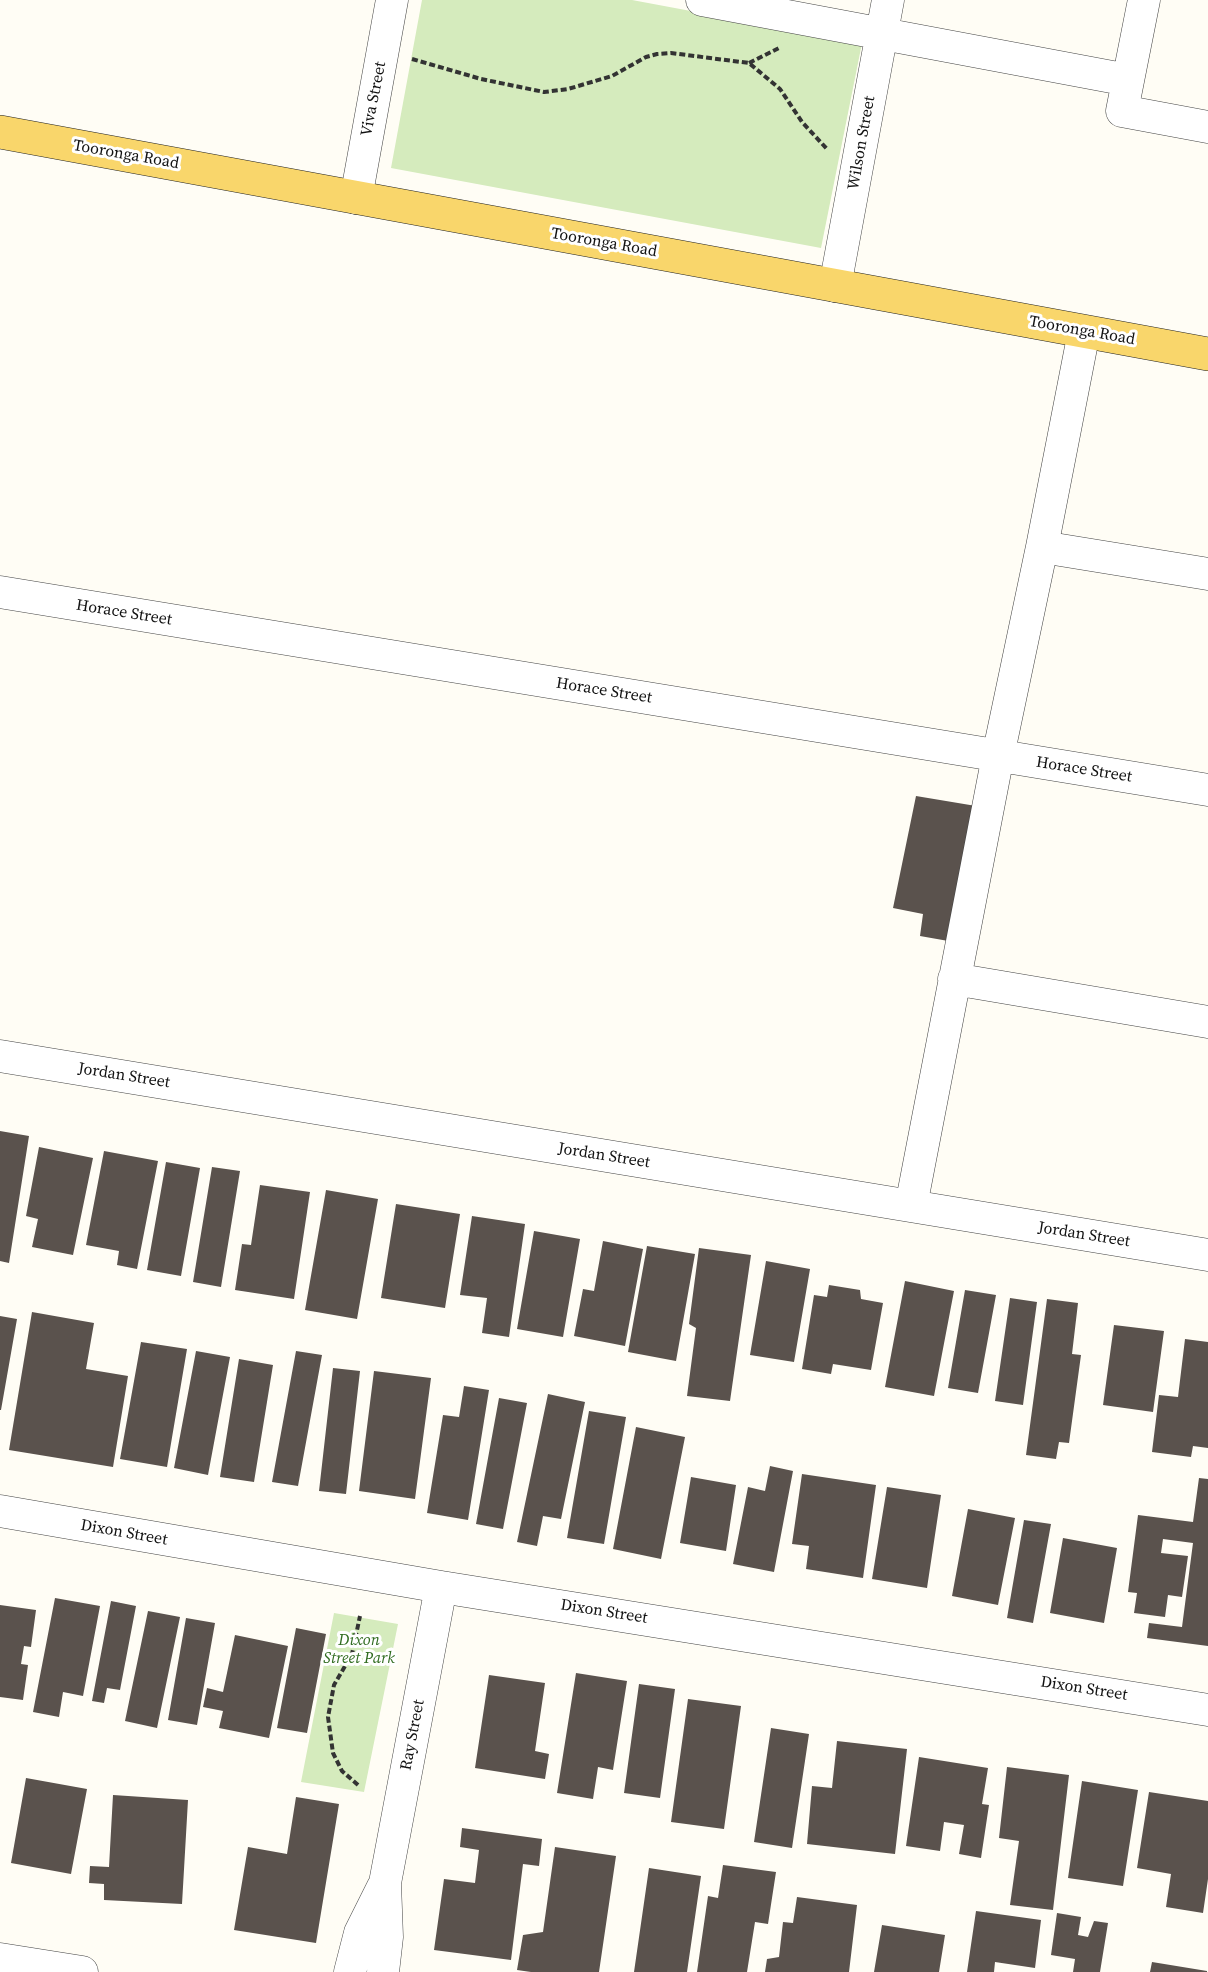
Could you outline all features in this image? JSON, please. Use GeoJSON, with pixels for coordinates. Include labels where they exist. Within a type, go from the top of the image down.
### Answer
{"type":"FeatureCollection","features":[{"type":"Feature","properties":{"kind":"main road","name":"Tooronga Road"},"geometry":{"type":"LineString","coordinates":[[0,132],[1208,354]]}},
{"type":"Feature","properties":{"kind":"street","name":"Viva Street"},"geometry":{"type":"LineString","coordinates":[[356,198],[392,0]]}},
{"type":"Feature","properties":{"kind":"street"},"geometry":{"type":"LineString","coordinates":[[702,0],[1128,80]]}},
{"type":"Feature","properties":{"kind":"street","name":"Wilson Street"},"geometry":{"type":"LineString","coordinates":[[835,286],[888,0]]}},
{"type":"Feature","properties":{"kind":"street"},"geometry":{"type":"LineString","coordinates":[[1144,0],[1122,111],[1208,128]]}},
{"type":"Feature","properties":{"kind":"street"},"geometry":{"type":"LineString","coordinates":[[911,1206],[998,756],[1084,332]]}},
{"type":"Feature","properties":{"kind":"street"},"geometry":{"type":"LineString","coordinates":[[1042,547],[1208,574]]}},
{"type":"Feature","properties":{"kind":"street","name":"Horace Street"},"geometry":{"type":"LineString","coordinates":[[0,592],[1208,790]]}},
{"type":"Feature","properties":{"kind":"street"},"geometry":{"type":"LineString","coordinates":[[954,979],[1208,1022]]}},
{"type":"Feature","properties":{"kind":"street","name":"Jordan Street"},"geometry":{"type":"LineString","coordinates":[[0,1056],[1208,1255]]}},
{"type":"Feature","properties":{"kind":"street","name":"Dixon Street"},"geometry":{"type":"LineString","coordinates":[[0,1511],[441,1587],[1208,1710]]}},
{"type":"Feature","properties":{"kind":"street","name":"Ray Street"},"geometry":{"type":"LineString","coordinates":[[382,1972],[387,1937],[385,1883],[441,1587]]}},
{"type":"Feature","properties":{"kind":"street","name":"Ray Street"},"geometry":{"type":"LineString","coordinates":[[350,1972],[360,1933],[385,1883]]}},
{"type":"Feature","properties":{"kind":"street"},"geometry":{"type":"LineString","coordinates":[[0,1959],[82,1972]]}},
{"type":"Feature","properties":{"kind":"path"},"geometry":{"type":"LineString","coordinates":[[383,51],[482,79],[544,92],[568,90],[612,76],[646,57],[657,54],[670,53],[749,63],[780,89],[802,122],[827,149]]}},
{"type":"Feature","properties":{"kind":"path"},"geometry":{"type":"LineString","coordinates":[[358,1785],[342,1771],[333,1753],[328,1717],[334,1685],[352,1654],[360,1616]]}},
{"type":"Feature","properties":{"kind":"green space"},"geometry":{"type":"Polygon","coordinates":[[[422,0],[632,0],[862,43],[821,248],[391,168],[422,0]]]}},
{"type":"Feature","properties":{"kind":"green space","name":"Dixon Street Park"},"geometry":{"type":"Polygon","coordinates":[[[334,1613],[398,1624],[364,1792],[301,1782],[334,1613]]]}},
{"type":"Feature","properties":{"kind":"building"},"geometry":{"type":"Polygon","coordinates":[[[916,796],[982,807],[954,942],[920,936],[923,914],[893,908],[916,796]]]}},
{"type":"Feature","properties":{"kind":"building"},"geometry":{"type":"Polygon","coordinates":[[[0,1131],[29,1136],[9,1263],[0,1261],[0,1131]]]}},
{"type":"Feature","properties":{"kind":"building"},"geometry":{"type":"Polygon","coordinates":[[[39,1147],[93,1158],[73,1255],[32,1247],[38,1219],[26,1216],[39,1147]]]}},
{"type":"Feature","properties":{"kind":"building"},"geometry":{"type":"Polygon","coordinates":[[[104,1151],[158,1161],[137,1269],[117,1265],[119,1251],[86,1245],[104,1151]]]}},
{"type":"Feature","properties":{"kind":"building"},"geometry":{"type":"Polygon","coordinates":[[[166,1162],[200,1168],[181,1276],[147,1270],[166,1162]]]}},
{"type":"Feature","properties":{"kind":"building"},"geometry":{"type":"Polygon","coordinates":[[[212,1167],[240,1171],[221,1287],[193,1282],[212,1167]]]}},
{"type":"Feature","properties":{"kind":"building"},"geometry":{"type":"Polygon","coordinates":[[[260,1185],[310,1192],[294,1299],[235,1290],[242,1244],[251,1245],[260,1185]]]}},
{"type":"Feature","properties":{"kind":"building"},"geometry":{"type":"Polygon","coordinates":[[[326,1190],[378,1199],[357,1319],[305,1310],[326,1190]]]}},
{"type":"Feature","properties":{"kind":"building"},"geometry":{"type":"Polygon","coordinates":[[[396,1204],[460,1214],[445,1308],[381,1298],[396,1204]]]}},
{"type":"Feature","properties":{"kind":"building"},"geometry":{"type":"Polygon","coordinates":[[[472,1216],[525,1224],[509,1337],[482,1333],[487,1298],[460,1295],[472,1216]]]}},
{"type":"Feature","properties":{"kind":"building"},"geometry":{"type":"Polygon","coordinates":[[[534,1231],[580,1239],[563,1337],[517,1329],[534,1231]]]}},
{"type":"Feature","properties":{"kind":"building"},"geometry":{"type":"Polygon","coordinates":[[[603,1241],[643,1249],[625,1346],[574,1336],[583,1289],[594,1291],[603,1241]]]}},
{"type":"Feature","properties":{"kind":"building"},"geometry":{"type":"Polygon","coordinates":[[[647,1246],[695,1254],[676,1361],[628,1352],[647,1246]]]}},
{"type":"Feature","properties":{"kind":"building"},"geometry":{"type":"Polygon","coordinates":[[[699,1248],[751,1255],[730,1401],[687,1396],[696,1328],[689,1324],[699,1248]]]}},
{"type":"Feature","properties":{"kind":"building"},"geometry":{"type":"Polygon","coordinates":[[[766,1261],[810,1269],[794,1362],[750,1355],[766,1261]]]}},
{"type":"Feature","properties":{"kind":"building"},"geometry":{"type":"Polygon","coordinates":[[[905,1281],[954,1291],[934,1396],[885,1387],[905,1281]]]}},
{"type":"Feature","properties":{"kind":"building"},"geometry":{"type":"Polygon","coordinates":[[[829,1285],[860,1290],[861,1299],[883,1303],[871,1370],[833,1364],[831,1374],[802,1369],[814,1295],[827,1297],[829,1285]]]}},
{"type":"Feature","properties":{"kind":"building"},"geometry":{"type":"Polygon","coordinates":[[[965,1290],[996,1295],[978,1393],[948,1388],[965,1290]]]}},
{"type":"Feature","properties":{"kind":"building"},"geometry":{"type":"Polygon","coordinates":[[[1010,1298],[1037,1302],[1023,1405],[995,1401],[1010,1298]]]}},
{"type":"Feature","properties":{"kind":"building"},"geometry":{"type":"Polygon","coordinates":[[[1047,1299],[1078,1303],[1072,1354],[1081,1355],[1069,1443],[1059,1442],[1056,1459],[1026,1455],[1047,1299]]]}},
{"type":"Feature","properties":{"kind":"building"},"geometry":{"type":"Polygon","coordinates":[[[32,1312],[94,1323],[86,1369],[128,1376],[113,1467],[9,1450],[32,1312]]]}},
{"type":"Feature","properties":{"kind":"building"},"geometry":{"type":"Polygon","coordinates":[[[0,1316],[17,1319],[1,1410],[0,1410],[0,1316]]]}},
{"type":"Feature","properties":{"kind":"building"},"geometry":{"type":"Polygon","coordinates":[[[1114,1325],[1164,1331],[1153,1412],[1103,1405],[1114,1325]]]}},
{"type":"Feature","properties":{"kind":"building"},"geometry":{"type":"Polygon","coordinates":[[[1185,1339],[1208,1342],[1208,1448],[1193,1446],[1191,1457],[1152,1452],[1159,1395],[1178,1397],[1185,1339]]]}},
{"type":"Feature","properties":{"kind":"building"},"geometry":{"type":"Polygon","coordinates":[[[141,1342],[187,1349],[167,1467],[120,1459],[141,1342]]]}},
{"type":"Feature","properties":{"kind":"building"},"geometry":{"type":"Polygon","coordinates":[[[196,1351],[230,1357],[208,1475],[174,1468],[196,1351]]]}},
{"type":"Feature","properties":{"kind":"building"},"geometry":{"type":"Polygon","coordinates":[[[296,1351],[322,1355],[298,1486],[272,1482],[296,1351]]]}},
{"type":"Feature","properties":{"kind":"building"},"geometry":{"type":"Polygon","coordinates":[[[239,1359],[273,1365],[254,1482],[220,1477],[239,1359]]]}},
{"type":"Feature","properties":{"kind":"building"},"geometry":{"type":"Polygon","coordinates":[[[333,1368],[360,1371],[346,1494],[319,1491],[333,1368]]]}},
{"type":"Feature","properties":{"kind":"building"},"geometry":{"type":"Polygon","coordinates":[[[374,1371],[431,1378],[415,1499],[359,1491],[374,1371]]]}},
{"type":"Feature","properties":{"kind":"building"},"geometry":{"type":"Polygon","coordinates":[[[464,1386],[489,1390],[468,1520],[427,1513],[443,1415],[459,1417],[464,1386]]]}},
{"type":"Feature","properties":{"kind":"building"},"geometry":{"type":"Polygon","coordinates":[[[548,1394],[585,1402],[561,1519],[543,1516],[537,1546],[517,1542],[548,1394]]]}},
{"type":"Feature","properties":{"kind":"building"},"geometry":{"type":"Polygon","coordinates":[[[499,1398],[527,1403],[503,1529],[476,1524],[499,1398]]]}},
{"type":"Feature","properties":{"kind":"building"},"geometry":{"type":"Polygon","coordinates":[[[589,1411],[626,1417],[604,1544],[567,1538],[589,1411]]]}},
{"type":"Feature","properties":{"kind":"building"},"geometry":{"type":"Polygon","coordinates":[[[636,1427],[685,1437],[661,1559],[613,1549],[636,1427]]]}},
{"type":"Feature","properties":{"kind":"building"},"geometry":{"type":"Polygon","coordinates":[[[770,1466],[793,1471],[774,1572],[733,1564],[748,1487],[765,1491],[770,1466]]]}},
{"type":"Feature","properties":{"kind":"building"},"geometry":{"type":"Polygon","coordinates":[[[802,1474],[876,1485],[863,1578],[806,1569],[809,1546],[792,1544],[802,1474]]]}},
{"type":"Feature","properties":{"kind":"building"},"geometry":{"type":"Polygon","coordinates":[[[691,1477],[736,1485],[726,1551],[680,1543],[691,1477]]]}},
{"type":"Feature","properties":{"kind":"building"},"geometry":{"type":"Polygon","coordinates":[[[1199,1478],[1208,1479],[1208,1646],[1147,1638],[1149,1623],[1182,1627],[1193,1543],[1163,1539],[1161,1553],[1188,1556],[1182,1597],[1168,1595],[1165,1617],[1134,1613],[1137,1593],[1128,1592],[1138,1515],[1193,1522],[1199,1478]]]}},
{"type":"Feature","properties":{"kind":"building"},"geometry":{"type":"Polygon","coordinates":[[[887,1487],[941,1495],[927,1588],[872,1579],[887,1487]]]}},
{"type":"Feature","properties":{"kind":"building"},"geometry":{"type":"Polygon","coordinates":[[[968,1509],[1015,1518],[998,1605],[952,1596],[968,1509]]]}},
{"type":"Feature","properties":{"kind":"building"},"geometry":{"type":"Polygon","coordinates":[[[1024,1520],[1051,1524],[1033,1623],[1007,1618],[1024,1520]]]}},
{"type":"Feature","properties":{"kind":"building"},"geometry":{"type":"Polygon","coordinates":[[[1063,1538],[1117,1548],[1104,1623],[1050,1613],[1063,1538]]]}},
{"type":"Feature","properties":{"kind":"building"},"geometry":{"type":"Polygon","coordinates":[[[55,1598],[100,1606],[83,1696],[63,1692],[59,1717],[33,1712],[55,1598]]]}},
{"type":"Feature","properties":{"kind":"building"},"geometry":{"type":"Polygon","coordinates":[[[111,1601],[136,1606],[120,1690],[107,1688],[104,1703],[92,1701],[111,1601]]]}},
{"type":"Feature","properties":{"kind":"building"},"geometry":{"type":"Polygon","coordinates":[[[0,1605],[36,1610],[31,1647],[24,1646],[21,1664],[28,1665],[23,1700],[0,1697],[0,1605]]]}},
{"type":"Feature","properties":{"kind":"building"},"geometry":{"type":"Polygon","coordinates":[[[148,1611],[180,1617],[157,1728],[125,1721],[148,1611]]]}},
{"type":"Feature","properties":{"kind":"building"},"geometry":{"type":"Polygon","coordinates":[[[186,1618],[215,1623],[197,1725],[168,1720],[186,1618]]]}},
{"type":"Feature","properties":{"kind":"building"},"geometry":{"type":"Polygon","coordinates":[[[296,1628],[326,1634],[307,1733],[277,1728],[296,1628]]]}},
{"type":"Feature","properties":{"kind":"building"},"geometry":{"type":"Polygon","coordinates":[[[235,1635],[288,1646],[269,1738],[219,1728],[223,1711],[203,1707],[207,1688],[223,1692],[235,1635]]]}},
{"type":"Feature","properties":{"kind":"building"},"geometry":{"type":"Polygon","coordinates":[[[576,1673],[627,1681],[613,1770],[598,1767],[593,1799],[557,1793],[576,1673]]]}},
{"type":"Feature","properties":{"kind":"building"},"geometry":{"type":"Polygon","coordinates":[[[489,1675],[545,1683],[535,1751],[549,1754],[545,1779],[475,1768],[489,1675]]]}},
{"type":"Feature","properties":{"kind":"building"},"geometry":{"type":"Polygon","coordinates":[[[639,1684],[675,1689],[660,1798],[624,1793],[639,1684]]]}},
{"type":"Feature","properties":{"kind":"building"},"geometry":{"type":"Polygon","coordinates":[[[688,1699],[741,1706],[724,1829],[671,1822],[688,1699]]]}},
{"type":"Feature","properties":{"kind":"building"},"geometry":{"type":"Polygon","coordinates":[[[771,1728],[809,1734],[792,1848],[754,1842],[771,1728]]]}},
{"type":"Feature","properties":{"kind":"building"},"geometry":{"type":"Polygon","coordinates":[[[837,1741],[907,1749],[895,1854],[807,1844],[812,1786],[832,1788],[837,1741]]]}},
{"type":"Feature","properties":{"kind":"building"},"geometry":{"type":"Polygon","coordinates":[[[919,1757],[988,1768],[982,1804],[989,1805],[981,1858],[959,1854],[964,1825],[944,1822],[940,1851],[906,1846],[919,1757]]]}},
{"type":"Feature","properties":{"kind":"building"},"geometry":{"type":"Polygon","coordinates":[[[1007,1767],[1069,1775],[1053,1910],[1010,1905],[1019,1841],[999,1838],[1007,1767]]]}},
{"type":"Feature","properties":{"kind":"building"},"geometry":{"type":"Polygon","coordinates":[[[26,1778],[87,1789],[71,1874],[11,1863],[26,1778]]]}},
{"type":"Feature","properties":{"kind":"building"},"geometry":{"type":"Polygon","coordinates":[[[1082,1781],[1138,1790],[1123,1886],[1068,1878],[1082,1781]]]}},
{"type":"Feature","properties":{"kind":"building"},"geometry":{"type":"Polygon","coordinates":[[[1149,1792],[1208,1801],[1208,1879],[1203,1913],[1166,1907],[1171,1874],[1137,1868],[1149,1792]]]}},
{"type":"Feature","properties":{"kind":"building"},"geometry":{"type":"Polygon","coordinates":[[[113,1795],[188,1800],[182,1904],[104,1900],[104,1884],[89,1883],[90,1866],[109,1867],[113,1795]]]}},
{"type":"Feature","properties":{"kind":"building"},"geometry":{"type":"Polygon","coordinates":[[[296,1797],[339,1804],[316,1943],[234,1930],[248,1847],[287,1854],[296,1797]]]}},
{"type":"Feature","properties":{"kind":"building"},"geometry":{"type":"Polygon","coordinates":[[[462,1828],[542,1839],[539,1866],[523,1864],[511,1960],[434,1950],[444,1879],[475,1883],[479,1850],[460,1847],[462,1828]]]}},
{"type":"Feature","properties":{"kind":"building"},"geometry":{"type":"Polygon","coordinates":[[[555,1847],[616,1856],[599,1972],[517,1970],[523,1935],[543,1932],[555,1847]]]}},
{"type":"Feature","properties":{"kind":"building"},"geometry":{"type":"Polygon","coordinates":[[[723,1865],[776,1872],[768,1924],[755,1922],[747,1972],[697,1972],[708,1896],[718,1898],[723,1865]]]}},
{"type":"Feature","properties":{"kind":"building"},"geometry":{"type":"Polygon","coordinates":[[[649,1868],[701,1876],[687,1972],[634,1972],[649,1868]]]}},
{"type":"Feature","properties":{"kind":"building"},"geometry":{"type":"Polygon","coordinates":[[[797,1897],[857,1905],[849,1972],[765,1972],[767,1959],[779,1957],[783,1922],[793,1923],[797,1897]]]}},
{"type":"Feature","properties":{"kind":"building"},"geometry":{"type":"Polygon","coordinates":[[[976,1911],[1041,1920],[1035,1968],[995,1962],[994,1972],[967,1972],[976,1911]]]}},
{"type":"Feature","properties":{"kind":"building"},"geometry":{"type":"Polygon","coordinates":[[[1057,1913],[1081,1917],[1078,1935],[1088,1937],[1094,1921],[1108,1923],[1100,1972],[1073,1972],[1075,1959],[1051,1955],[1057,1913]]]}},
{"type":"Feature","properties":{"kind":"building"},"geometry":{"type":"Polygon","coordinates":[[[882,1925],[945,1935],[939,1972],[874,1972],[882,1925]]]}},
{"type":"Feature","properties":{"kind":"building"},"geometry":{"type":"Polygon","coordinates":[[[1152,1962],[1207,1971],[1207,1972],[1150,1972],[1152,1962]]]}}]}
